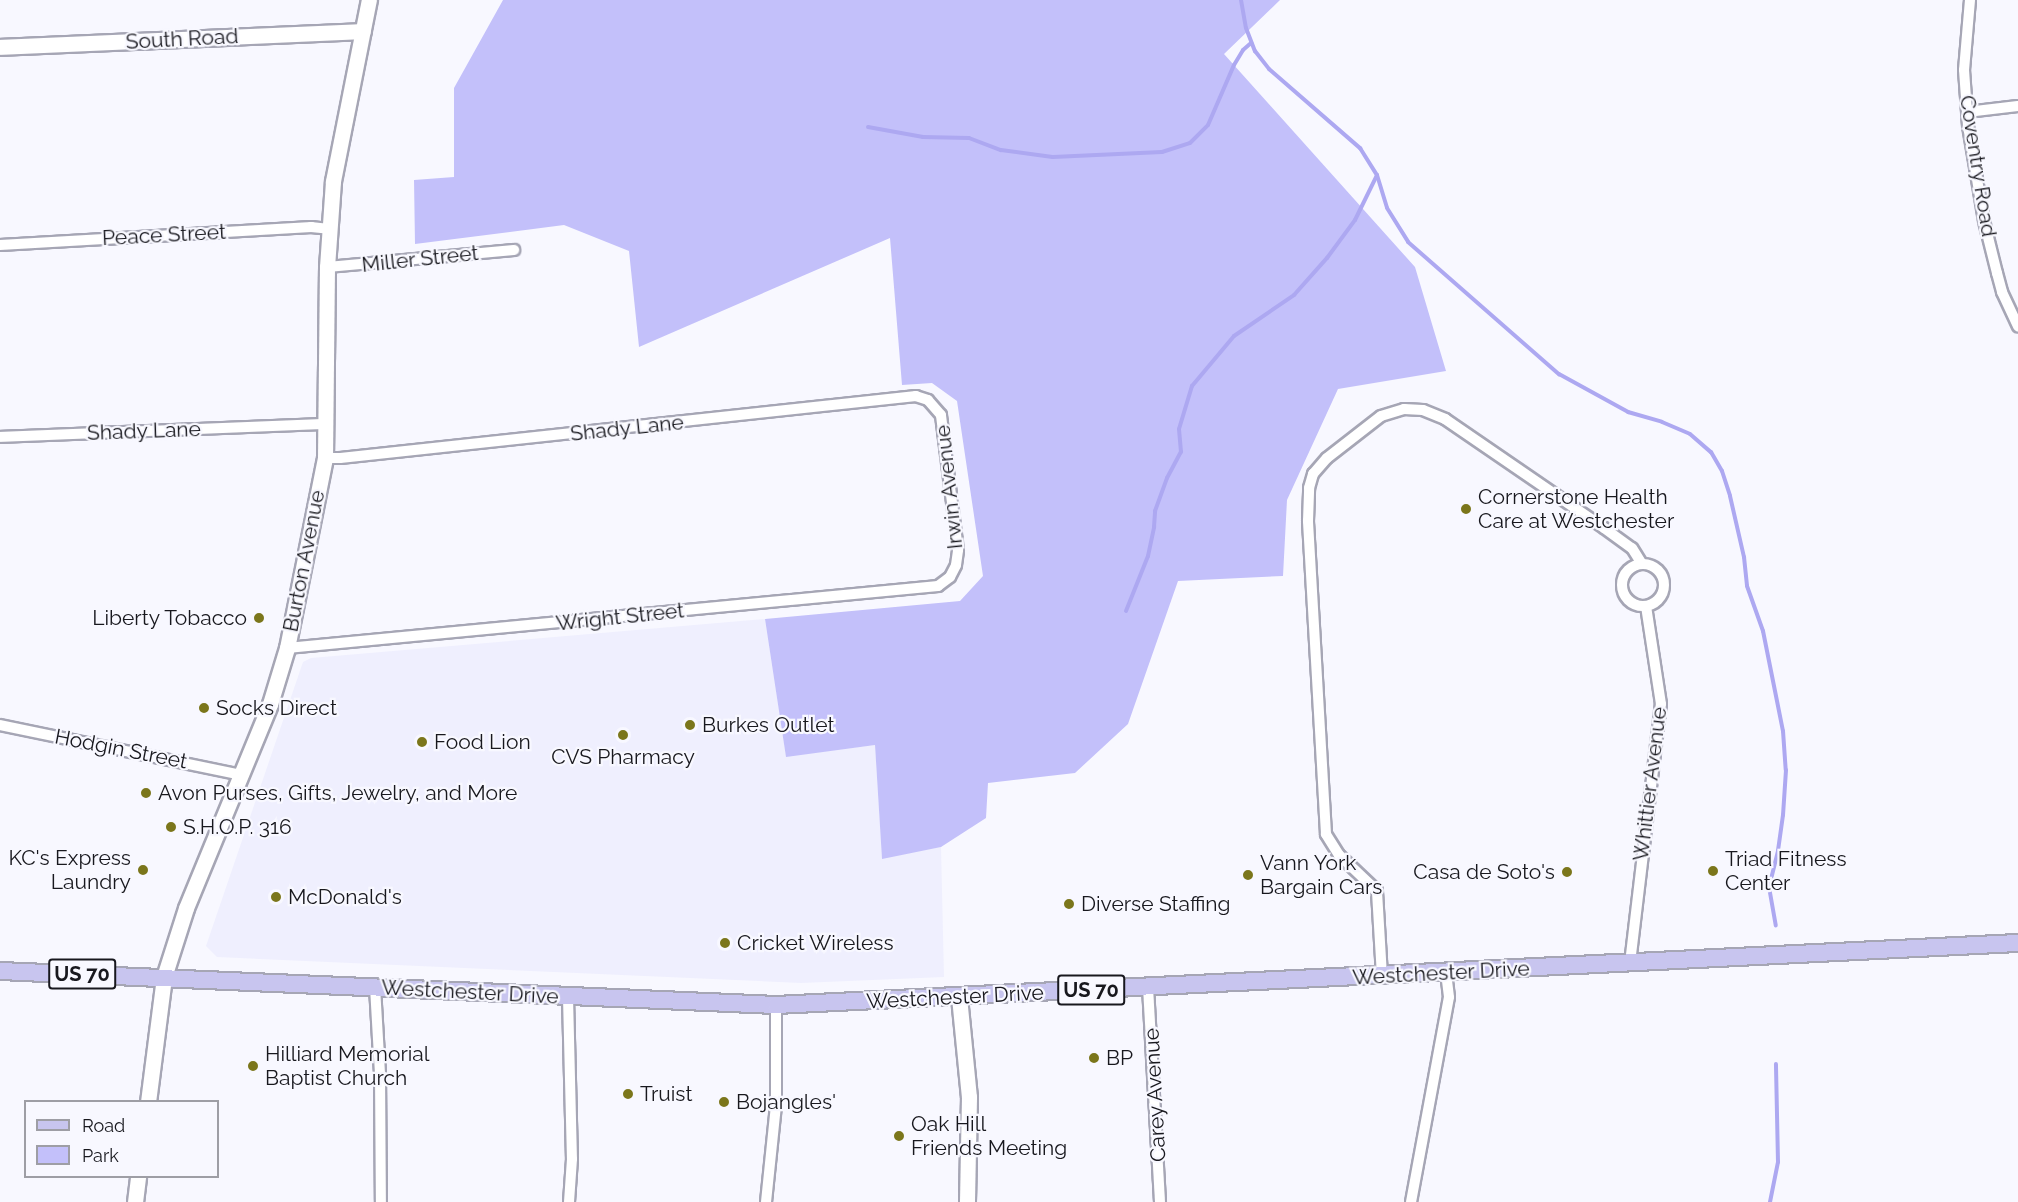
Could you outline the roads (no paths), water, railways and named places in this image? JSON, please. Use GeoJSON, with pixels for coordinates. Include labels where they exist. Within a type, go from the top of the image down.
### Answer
{"type":"FeatureCollection","features":[{"type":"Feature","properties":{"kind":"main road","name":"Westchester Drive"},"geometry":{"type":"LineString","coordinates":[[0,971],[776,1005],[959,998],[2018,943]]}},
{"type":"Feature","properties":{"kind":"street","name":"Burton Avenue"},"geometry":{"type":"LineString","coordinates":[[148,1100],[164,977],[186,908],[267,713],[287,648],[325,458],[327,267],[333,182],[369,0]]}},
{"type":"Feature","properties":{"kind":"street","name":"Coventry Road"},"geometry":{"type":"LineString","coordinates":[[1970,0],[1964,70],[1967,112],[1984,221],[2001,292],[2018,327]]}},
{"type":"Feature","properties":{"kind":"street","name":"South Road"},"geometry":{"type":"LineString","coordinates":[[0,47],[363,31]]}},
{"type":"Feature","properties":{"kind":"street"},"geometry":{"type":"LineString","coordinates":[[1967,112],[2018,105]]}},
{"type":"Feature","properties":{"kind":"street","name":"Peace Street"},"geometry":{"type":"LineString","coordinates":[[0,245],[311,227],[329,229]]}},
{"type":"Feature","properties":{"kind":"street","name":"Miller Street"},"geometry":{"type":"LineString","coordinates":[[327,267],[514,250]]}},
{"type":"Feature","properties":{"kind":"street","name":"Shady Lane"},"geometry":{"type":"LineString","coordinates":[[325,458],[916,396],[928,400]]}},
{"type":"Feature","properties":{"kind":"street","name":"Irwin Avenue"},"geometry":{"type":"LineString","coordinates":[[928,400],[941,415],[958,550],[950,577]]}},
{"type":"Feature","properties":{"kind":"street"},"geometry":{"type":"LineString","coordinates":[[1382,976],[1377,891],[1339,855],[1326,834],[1308,521],[1309,488],[1313,474],[1327,458],[1381,416],[1404,409],[1423,410],[1445,419],[1632,548],[1642,564],[1655,568],[1663,580],[1662,593],[1658,599],[1646,606],[1627,599],[1622,586],[1625,573],[1642,564]]}},
{"type":"Feature","properties":{"kind":"street","name":"Shady Lane"},"geometry":{"type":"LineString","coordinates":[[0,437],[324,424]]}},
{"type":"Feature","properties":{"kind":"street","name":"Wright Street"},"geometry":{"type":"LineString","coordinates":[[287,648],[938,586],[950,577]]}},
{"type":"Feature","properties":{"kind":"street","name":"Whittier Avenue"},"geometry":{"type":"LineString","coordinates":[[1630,963],[1661,704],[1646,606]]}},
{"type":"Feature","properties":{"kind":"street","name":"Hodgin Street"},"geometry":{"type":"LineString","coordinates":[[0,725],[241,775]]}},
{"type":"Feature","properties":{"kind":"street"},"geometry":{"type":"LineString","coordinates":[[1411,1202],[1449,997],[1446,972]]}},
{"type":"Feature","properties":{"kind":"street"},"geometry":{"type":"LineString","coordinates":[[375,987],[380,1074],[381,1202]]}},
{"type":"Feature","properties":{"kind":"street","name":"Carey Avenue"},"geometry":{"type":"LineString","coordinates":[[1148,987],[1160,1202]]}},
{"type":"Feature","properties":{"kind":"street"},"geometry":{"type":"LineString","coordinates":[[568,997],[572,1159],[569,1202]]}},
{"type":"Feature","properties":{"kind":"street"},"geometry":{"type":"LineString","coordinates":[[959,998],[969,1097],[967,1202]]}},
{"type":"Feature","properties":{"kind":"street"},"geometry":{"type":"LineString","coordinates":[[765,1202],[776,1106],[776,1005]]}},
{"type":"Feature","properties":{"kind":"street"},"geometry":{"type":"LineString","coordinates":[[135,1202],[138,1178]]}},
{"type":"Feature","properties":{"kind":"waterway"},"geometry":{"type":"LineString","coordinates":[[1241,0],[1246,28],[1255,51],[1269,69],[1360,148],[1377,175],[1387,208],[1408,242],[1559,374],[1628,412],[1662,422],[1690,434],[1711,452],[1722,471],[1744,557],[1747,586],[1763,631],[1783,731],[1786,770],[1783,815],[1778,851],[1769,887],[1776,925]]}},
{"type":"Feature","properties":{"kind":"waterway"},"geometry":{"type":"LineString","coordinates":[[868,127],[923,137],[969,138],[1001,150],[1053,157],[1162,152],[1190,143],[1208,125],[1234,65],[1243,50],[1251,43]]}},
{"type":"Feature","properties":{"kind":"waterway"},"geometry":{"type":"LineString","coordinates":[[1126,611],[1148,556],[1155,511],[1167,478],[1181,452],[1179,429],[1192,386],[1234,336],[1294,295],[1327,258],[1355,220],[1377,175]]}},
{"type":"Feature","properties":{"kind":"waterway"},"geometry":{"type":"LineString","coordinates":[[1770,1202],[1778,1162],[1776,1064]]}},
{"type":"Feature","properties":{"kind":"place","name":"Cornerstone Health Care at Westchester"},"geometry":{"type":"Point","coordinates":[1466,509]}},
{"type":"Feature","properties":{"kind":"place","name":"Liberty Tobacco"},"geometry":{"type":"Point","coordinates":[259,618]}},
{"type":"Feature","properties":{"kind":"place","name":"Socks Direct"},"geometry":{"type":"Point","coordinates":[204,708]}},
{"type":"Feature","properties":{"kind":"place","name":"Burkes Outlet"},"geometry":{"type":"Point","coordinates":[690,725]}},
{"type":"Feature","properties":{"kind":"place","name":"CVS Pharmacy"},"geometry":{"type":"Point","coordinates":[623,735]}},
{"type":"Feature","properties":{"kind":"place","name":"Food Lion"},"geometry":{"type":"Point","coordinates":[422,742]}},
{"type":"Feature","properties":{"kind":"place","name":"Avon Purses, Gifts, Jewelry, and More"},"geometry":{"type":"Point","coordinates":[146,793]}},
{"type":"Feature","properties":{"kind":"place","name":"S.H.O.P. 316"},"geometry":{"type":"Point","coordinates":[171,827]}},
{"type":"Feature","properties":{"kind":"place","name":"KC's Express Laundry"},"geometry":{"type":"Point","coordinates":[143,870]}},
{"type":"Feature","properties":{"kind":"place","name":"Triad Fitness Center"},"geometry":{"type":"Point","coordinates":[1713,871]}},
{"type":"Feature","properties":{"kind":"place","name":"Casa de Soto's"},"geometry":{"type":"Point","coordinates":[1567,872]}},
{"type":"Feature","properties":{"kind":"place","name":"Vann York Bargain Cars"},"geometry":{"type":"Point","coordinates":[1248,875]}},
{"type":"Feature","properties":{"kind":"place","name":"McDonald's"},"geometry":{"type":"Point","coordinates":[276,897]}},
{"type":"Feature","properties":{"kind":"place","name":"Diverse Staffing"},"geometry":{"type":"Point","coordinates":[1069,904]}},
{"type":"Feature","properties":{"kind":"place","name":"Cricket Wireless"},"geometry":{"type":"Point","coordinates":[725,943]}},
{"type":"Feature","properties":{"kind":"place","name":"BP"},"geometry":{"type":"Point","coordinates":[1094,1058]}},
{"type":"Feature","properties":{"kind":"place","name":"Hilliard Memorial Baptist Church"},"geometry":{"type":"Point","coordinates":[253,1066]}},
{"type":"Feature","properties":{"kind":"place","name":"Truist"},"geometry":{"type":"Point","coordinates":[628,1094]}},
{"type":"Feature","properties":{"kind":"place","name":"Bojangles'"},"geometry":{"type":"Point","coordinates":[724,1102]}},
{"type":"Feature","properties":{"kind":"place","name":"Oak Hill Friends Meeting"},"geometry":{"type":"Point","coordinates":[899,1136]}}]}
